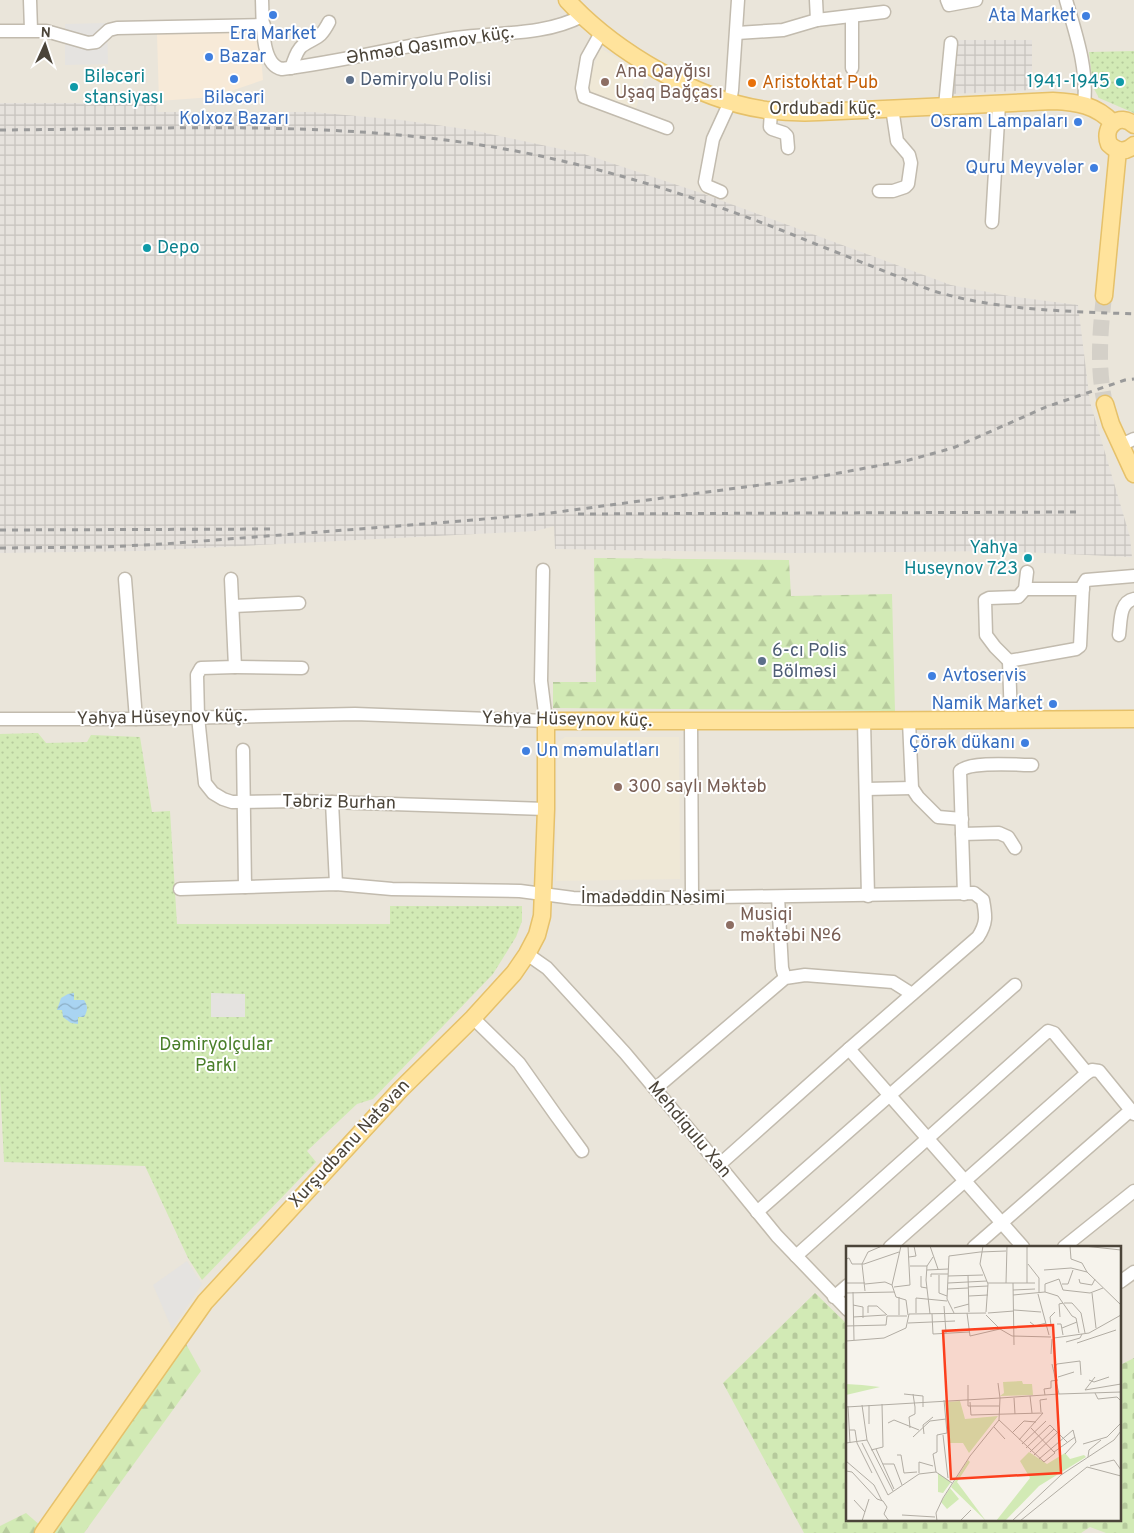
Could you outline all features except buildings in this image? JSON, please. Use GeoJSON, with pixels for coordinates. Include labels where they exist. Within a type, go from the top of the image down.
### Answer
{"type":"FeatureCollection","features":[{"type":"Feature","properties":{"kind":"main road","name":"Ordubadi küç."},"geometry":{"type":"LineString","coordinates":[[567,0],[582,16],[617,45],[661,71],[703,92],[730,102],[771,110],[819,112],[1053,101],[1084,104]]}},
{"type":"Feature","properties":{"kind":"main road"},"geometry":{"type":"LineString","coordinates":[[1084,104],[1104,114],[1113,123]]}},
{"type":"Feature","properties":{"kind":"main road"},"geometry":{"type":"LineString","coordinates":[[1134,125],[1127,120],[1122,120],[1113,123],[1107,132],[1107,138],[1113,148],[1129,150],[1134,145]]}},
{"type":"Feature","properties":{"kind":"main road"},"geometry":{"type":"LineString","coordinates":[[1104,296],[1118,150]]}},
{"type":"Feature","properties":{"kind":"main road"},"geometry":{"type":"LineString","coordinates":[[1105,404],[1111,424],[1128,442],[1134,474]]}},
{"type":"Feature","properties":{"kind":"main road","name":"Yəhya Hüseynov küç."},"geometry":{"type":"LineString","coordinates":[[546,721],[1134,719]]}},
{"type":"Feature","properties":{"kind":"main road","name":"Xurşudbanu Natəvan"},"geometry":{"type":"LineString","coordinates":[[43,1533],[205,1302],[393,1097],[473,1018],[514,973],[527,954],[537,935],[542,916],[546,809],[546,721]]}},
{"type":"Feature","properties":{"kind":"street"},"geometry":{"type":"LineString","coordinates":[[30,0],[31,30]]}},
{"type":"Feature","properties":{"kind":"street"},"geometry":{"type":"LineString","coordinates":[[0,31],[31,30],[54,32],[88,43],[96,42],[109,30],[117,28],[264,25],[262,0]]}},
{"type":"Feature","properties":{"kind":"street"},"geometry":{"type":"LineString","coordinates":[[721,192],[706,186],[705,182],[713,139],[730,102],[737,34],[738,0]]}},
{"type":"Feature","properties":{"kind":"street"},"geometry":{"type":"LineString","coordinates":[[816,0],[817,20]]}},
{"type":"Feature","properties":{"kind":"street"},"geometry":{"type":"LineString","coordinates":[[947,0],[949,5],[976,0]]}},
{"type":"Feature","properties":{"kind":"street"},"geometry":{"type":"LineString","coordinates":[[1066,0],[1081,52],[1085,82],[1084,104]]}},
{"type":"Feature","properties":{"kind":"street"},"geometry":{"type":"LineString","coordinates":[[737,34],[783,30],[817,20],[884,12]]}},
{"type":"Feature","properties":{"kind":"street","name":"Əhməd Qasımov küç."},"geometry":{"type":"LineString","coordinates":[[264,25],[266,50],[269,60],[276,68],[292,68],[454,38],[558,27],[582,16]]}},
{"type":"Feature","properties":{"kind":"street"},"geometry":{"type":"LineString","coordinates":[[852,16],[852,68]]}},
{"type":"Feature","properties":{"kind":"street"},"geometry":{"type":"LineString","coordinates":[[292,68],[296,55],[302,47],[323,34],[328,22]]}},
{"type":"Feature","properties":{"kind":"street"},"geometry":{"type":"LineString","coordinates":[[602,33],[587,58],[582,88],[584,97],[667,128]]}},
{"type":"Feature","properties":{"kind":"street"},"geometry":{"type":"LineString","coordinates":[[945,106],[951,43]]}},
{"type":"Feature","properties":{"kind":"street"},"geometry":{"type":"LineString","coordinates":[[992,222],[999,104]]}},
{"type":"Feature","properties":{"kind":"street"},"geometry":{"type":"LineString","coordinates":[[879,192],[893,191],[908,184],[911,163],[909,155],[897,141],[892,108]]}},
{"type":"Feature","properties":{"kind":"street"},"geometry":{"type":"LineString","coordinates":[[771,110],[770,127],[772,130],[784,133],[787,136],[788,148]]}},
{"type":"Feature","properties":{"kind":"street"},"geometry":{"type":"LineString","coordinates":[[543,570],[541,680],[546,721]]}},
{"type":"Feature","properties":{"kind":"street"},"geometry":{"type":"LineString","coordinates":[[1011,720],[1010,661],[995,647],[986,635],[985,600],[989,598],[1018,597],[1025,589],[1027,572]]}},
{"type":"Feature","properties":{"kind":"street"},"geometry":{"type":"LineString","coordinates":[[1010,661],[1076,649],[1080,646],[1083,588],[1086,580],[1134,576]]}},
{"type":"Feature","properties":{"kind":"street"},"geometry":{"type":"LineString","coordinates":[[125,579],[136,719]]}},
{"type":"Feature","properties":{"kind":"street"},"geometry":{"type":"LineString","coordinates":[[231,579],[235,667],[302,668]]}},
{"type":"Feature","properties":{"kind":"street"},"geometry":{"type":"LineString","coordinates":[[1025,589],[1083,588]]}},
{"type":"Feature","properties":{"kind":"street"},"geometry":{"type":"LineString","coordinates":[[1119,635],[1124,604],[1128,600],[1134,599]]}},
{"type":"Feature","properties":{"kind":"street"},"geometry":{"type":"LineString","coordinates":[[233,606],[299,604]]}},
{"type":"Feature","properties":{"kind":"street","name":"Təbriz Burhan"},"geometry":{"type":"LineString","coordinates":[[235,667],[201,668],[198,671],[198,717],[205,783],[213,793],[223,799],[244,802],[298,801],[546,809]]}},
{"type":"Feature","properties":{"kind":"street","name":"Yəhya Hüseynov küç."},"geometry":{"type":"LineString","coordinates":[[0,719],[136,719],[356,714],[546,721]]}},
{"type":"Feature","properties":{"kind":"street"},"geometry":{"type":"LineString","coordinates":[[691,721],[692,897]]}},
{"type":"Feature","properties":{"kind":"street"},"geometry":{"type":"LineString","coordinates":[[864,721],[868,896]]}},
{"type":"Feature","properties":{"kind":"street"},"geometry":{"type":"LineString","coordinates":[[909,721],[912,788],[938,818],[962,818]]}},
{"type":"Feature","properties":{"kind":"street"},"geometry":{"type":"LineString","coordinates":[[243,750],[245,888]]}},
{"type":"Feature","properties":{"kind":"street"},"geometry":{"type":"LineString","coordinates":[[719,1165],[978,937],[985,926],[986,913],[983,900],[969,894],[962,834],[960,771],[964,767],[1032,765]]}},
{"type":"Feature","properties":{"kind":"street"},"geometry":{"type":"LineString","coordinates":[[866,789],[912,788]]}},
{"type":"Feature","properties":{"kind":"street"},"geometry":{"type":"LineString","coordinates":[[332,802],[336,884]]}},
{"type":"Feature","properties":{"kind":"street"},"geometry":{"type":"LineString","coordinates":[[962,834],[999,833],[1008,837],[1015,848]]}},
{"type":"Feature","properties":{"kind":"street","name":"İmadəddin Nəsimi"},"geometry":{"type":"LineString","coordinates":[[180,889],[336,884],[392,889],[520,891],[543,895],[598,899],[969,894]]}},
{"type":"Feature","properties":{"kind":"street"},"geometry":{"type":"LineString","coordinates":[[778,897],[782,968],[785,978]]}},
{"type":"Feature","properties":{"kind":"street","name":"Mehdiqulu Xan"},"geometry":{"type":"LineString","coordinates":[[527,954],[546,968],[624,1054],[757,1212],[846,1308]]}},
{"type":"Feature","properties":{"kind":"street"},"geometry":{"type":"LineString","coordinates":[[655,1090],[785,978],[805,975],[893,982],[912,994]]}},
{"type":"Feature","properties":{"kind":"street"},"geometry":{"type":"LineString","coordinates":[[757,1212],[1015,985]]}},
{"type":"Feature","properties":{"kind":"street"},"geometry":{"type":"LineString","coordinates":[[473,1018],[519,1063],[582,1151]]}},
{"type":"Feature","properties":{"kind":"street"},"geometry":{"type":"LineString","coordinates":[[796,1256],[1048,1031],[1054,1033],[1087,1073]]}},
{"type":"Feature","properties":{"kind":"street"},"geometry":{"type":"LineString","coordinates":[[849,1049],[1022,1246]]}},
{"type":"Feature","properties":{"kind":"street"},"geometry":{"type":"LineString","coordinates":[[891,1246],[1087,1073],[1092,1070],[1098,1071],[1133,1112],[975,1246]]}},
{"type":"Feature","properties":{"kind":"street"},"geometry":{"type":"LineString","coordinates":[[1065,1246],[1134,1191]]}},
{"type":"Feature","properties":{"kind":"street"},"geometry":{"type":"LineString","coordinates":[[1122,1281],[1134,1272]]}},
{"type":"Feature","properties":{"kind":"street"},"geometry":{"type":"LineString","coordinates":[[834,1297],[846,1287]]}},
{"type":"Feature","properties":{"kind":"shaded area"},"geometry":{"type":"Polygon","coordinates":[[[0,0],[1134,0],[1134,1533],[0,1533],[0,0]]]}},
{"type":"Feature","properties":{"kind":"shaded area"},"geometry":{"type":"Polygon","coordinates":[[[107,23],[108,64],[65,65],[65,24],[107,23]]]}},
{"type":"Feature","properties":{"kind":"shaded area","name":"Bazar"},"geometry":{"type":"Polygon","coordinates":[[[259,31],[263,80],[213,97],[159,101],[157,34],[259,31]]]}},
{"type":"Feature","properties":{"kind":"shaded area"},"geometry":{"type":"Polygon","coordinates":[[[955,40],[1032,40],[1032,90],[951,94],[955,40]]]}},
{"type":"Feature","properties":{"kind":"shaded area"},"geometry":{"type":"Polygon","coordinates":[[[600,48],[646,74],[635,112],[589,94],[587,86],[600,48]]]}},
{"type":"Feature","properties":{"kind":"shaded area"},"geometry":{"type":"Polygon","coordinates":[[[0,103],[156,103],[158,112],[312,112],[401,120],[472,130],[584,154],[701,193],[951,285],[1009,296],[1078,305],[1090,402],[1130,537],[1132,557],[999,551],[790,553],[555,549],[554,526],[536,531],[141,551],[0,553],[0,103]]]}},
{"type":"Feature","properties":{"kind":"shaded area","name":"300 saylı Məktəb"},"geometry":{"type":"Polygon","coordinates":[[[565,737],[679,737],[680,879],[556,881],[557,745],[565,737]]]}},
{"type":"Feature","properties":{"kind":"shaded area"},"geometry":{"type":"Polygon","coordinates":[[[211,993],[245,994],[245,1017],[211,1017],[211,993]]]}},
{"type":"Feature","properties":{"kind":"shaded area"},"geometry":{"type":"Polygon","coordinates":[[[187,1261],[202,1284],[172,1329],[153,1285],[187,1261]]]}},
{"type":"Feature","properties":{"kind":"green space"},"geometry":{"type":"Polygon","coordinates":[[[1134,51],[1134,113],[1099,98],[1093,87],[1089,52],[1134,51]]]}},
{"type":"Feature","properties":{"kind":"green space"},"geometry":{"type":"Polygon","coordinates":[[[594,558],[789,560],[791,596],[892,594],[895,711],[553,708],[553,682],[596,682],[594,558]]]}},
{"type":"Feature","properties":{"kind":"green space","name":"Dəmiryolçular Parkı"},"geometry":{"type":"Polygon","coordinates":[[[38,733],[46,743],[87,742],[91,735],[140,737],[152,812],[170,811],[177,924],[390,924],[390,906],[522,906],[522,921],[516,937],[493,974],[373,1099],[357,1104],[307,1151],[316,1162],[202,1280],[188,1258],[145,1166],[4,1162],[0,1083],[0,734],[38,733]]]}},
{"type":"Feature","properties":{"kind":"green space"},"geometry":{"type":"Polygon","coordinates":[[[815,1293],[846,1323],[846,1520],[1122,1520],[1122,1364],[1134,1358],[1134,1533],[1106,1533],[1090,1527],[1081,1533],[804,1533],[723,1383],[815,1293]]]}},
{"type":"Feature","properties":{"kind":"green space"},"geometry":{"type":"Polygon","coordinates":[[[186,1344],[201,1371],[84,1533],[53,1533],[186,1344]]]}},
{"type":"Feature","properties":{"kind":"green space"},"geometry":{"type":"Polygon","coordinates":[[[26,1513],[41,1526],[36,1533],[0,1533],[0,1526],[26,1513]]]}},
{"type":"Feature","properties":{"kind":"water"},"geometry":{"type":"Polygon","coordinates":[[[74,993],[74,1000],[84,1000],[87,1006],[84,1017],[78,1017],[78,1024],[71,1023],[63,1017],[62,1010],[57,1010],[61,998],[74,993]]]}},
{"type":"Feature","properties":{"kind":"tunnel"},"geometry":{"type":"LineString","coordinates":[[1104,296],[1100,337],[1100,363],[1105,404]]}},
{"type":"Feature","properties":{"kind":"railway"},"geometry":{"type":"LineString","coordinates":[[0,130],[280,128],[420,137],[489,146],[588,167],[676,192],[762,223],[937,292],[1010,307],[1134,314]]}},
{"type":"Feature","properties":{"kind":"railway"},"geometry":{"type":"LineString","coordinates":[[0,548],[104,547],[163,544],[543,514],[812,478],[909,460],[953,448],[1046,407],[1125,380],[1134,379]]}},
{"type":"Feature","properties":{"kind":"railway"},"geometry":{"type":"LineString","coordinates":[[578,514],[1076,512]]}},
{"type":"Feature","properties":{"kind":"railway"},"geometry":{"type":"LineString","coordinates":[[0,530],[275,529]]}},
{"type":"Feature","properties":{"kind":"place","name":"Era Market"},"geometry":{"type":"Point","coordinates":[273,15]}},
{"type":"Feature","properties":{"kind":"place","name":"Ata Market"},"geometry":{"type":"Point","coordinates":[1086,16]}},
{"type":"Feature","properties":{"kind":"place","name":"Bazar"},"geometry":{"type":"Point","coordinates":[209,57]}},
{"type":"Feature","properties":{"kind":"place","name":"Biləcəri Kolxoz Bazarı"},"geometry":{"type":"Point","coordinates":[234,79]}},
{"type":"Feature","properties":{"kind":"place","name":"Dəmiryolu Polisi"},"geometry":{"type":"Point","coordinates":[350,80]}},
{"type":"Feature","properties":{"kind":"place","name":"Ana Qayğısı Uşaq Bağçası"},"geometry":{"type":"Point","coordinates":[605,82]}},
{"type":"Feature","properties":{"kind":"place","name":"1941-1945"},"geometry":{"type":"Point","coordinates":[1120,82]}},
{"type":"Feature","properties":{"kind":"place","name":"Aristoktat Pub"},"geometry":{"type":"Point","coordinates":[752,83]}},
{"type":"Feature","properties":{"kind":"place","name":"Biləcəri stansiyası"},"geometry":{"type":"Point","coordinates":[74,87]}},
{"type":"Feature","properties":{"kind":"place","name":"Osram Lampaları"},"geometry":{"type":"Point","coordinates":[1078,122]}},
{"type":"Feature","properties":{"kind":"place","name":"Quru Meyvələr"},"geometry":{"type":"Point","coordinates":[1094,168]}},
{"type":"Feature","properties":{"kind":"place","name":"Depo"},"geometry":{"type":"Point","coordinates":[147,248]}},
{"type":"Feature","properties":{"kind":"place","name":"Yahya Huseynov 723"},"geometry":{"type":"Point","coordinates":[1028,558]}},
{"type":"Feature","properties":{"kind":"place","name":"6-cı Polis Bölməsi"},"geometry":{"type":"Point","coordinates":[762,661]}},
{"type":"Feature","properties":{"kind":"place","name":"Avtoservis"},"geometry":{"type":"Point","coordinates":[932,676]}},
{"type":"Feature","properties":{"kind":"place","name":"Namik Market"},"geometry":{"type":"Point","coordinates":[1053,704]}},
{"type":"Feature","properties":{"kind":"place","name":"Çörək dükanı"},"geometry":{"type":"Point","coordinates":[1025,743]}},
{"type":"Feature","properties":{"kind":"place","name":"Un məmulatları"},"geometry":{"type":"Point","coordinates":[526,751]}},
{"type":"Feature","properties":{"kind":"place","name":"300 saylı Məktəb"},"geometry":{"type":"Point","coordinates":[618,787]}},
{"type":"Feature","properties":{"kind":"place","name":"Musiqi məktəbi №6"},"geometry":{"type":"Point","coordinates":[730,925]}}]}
